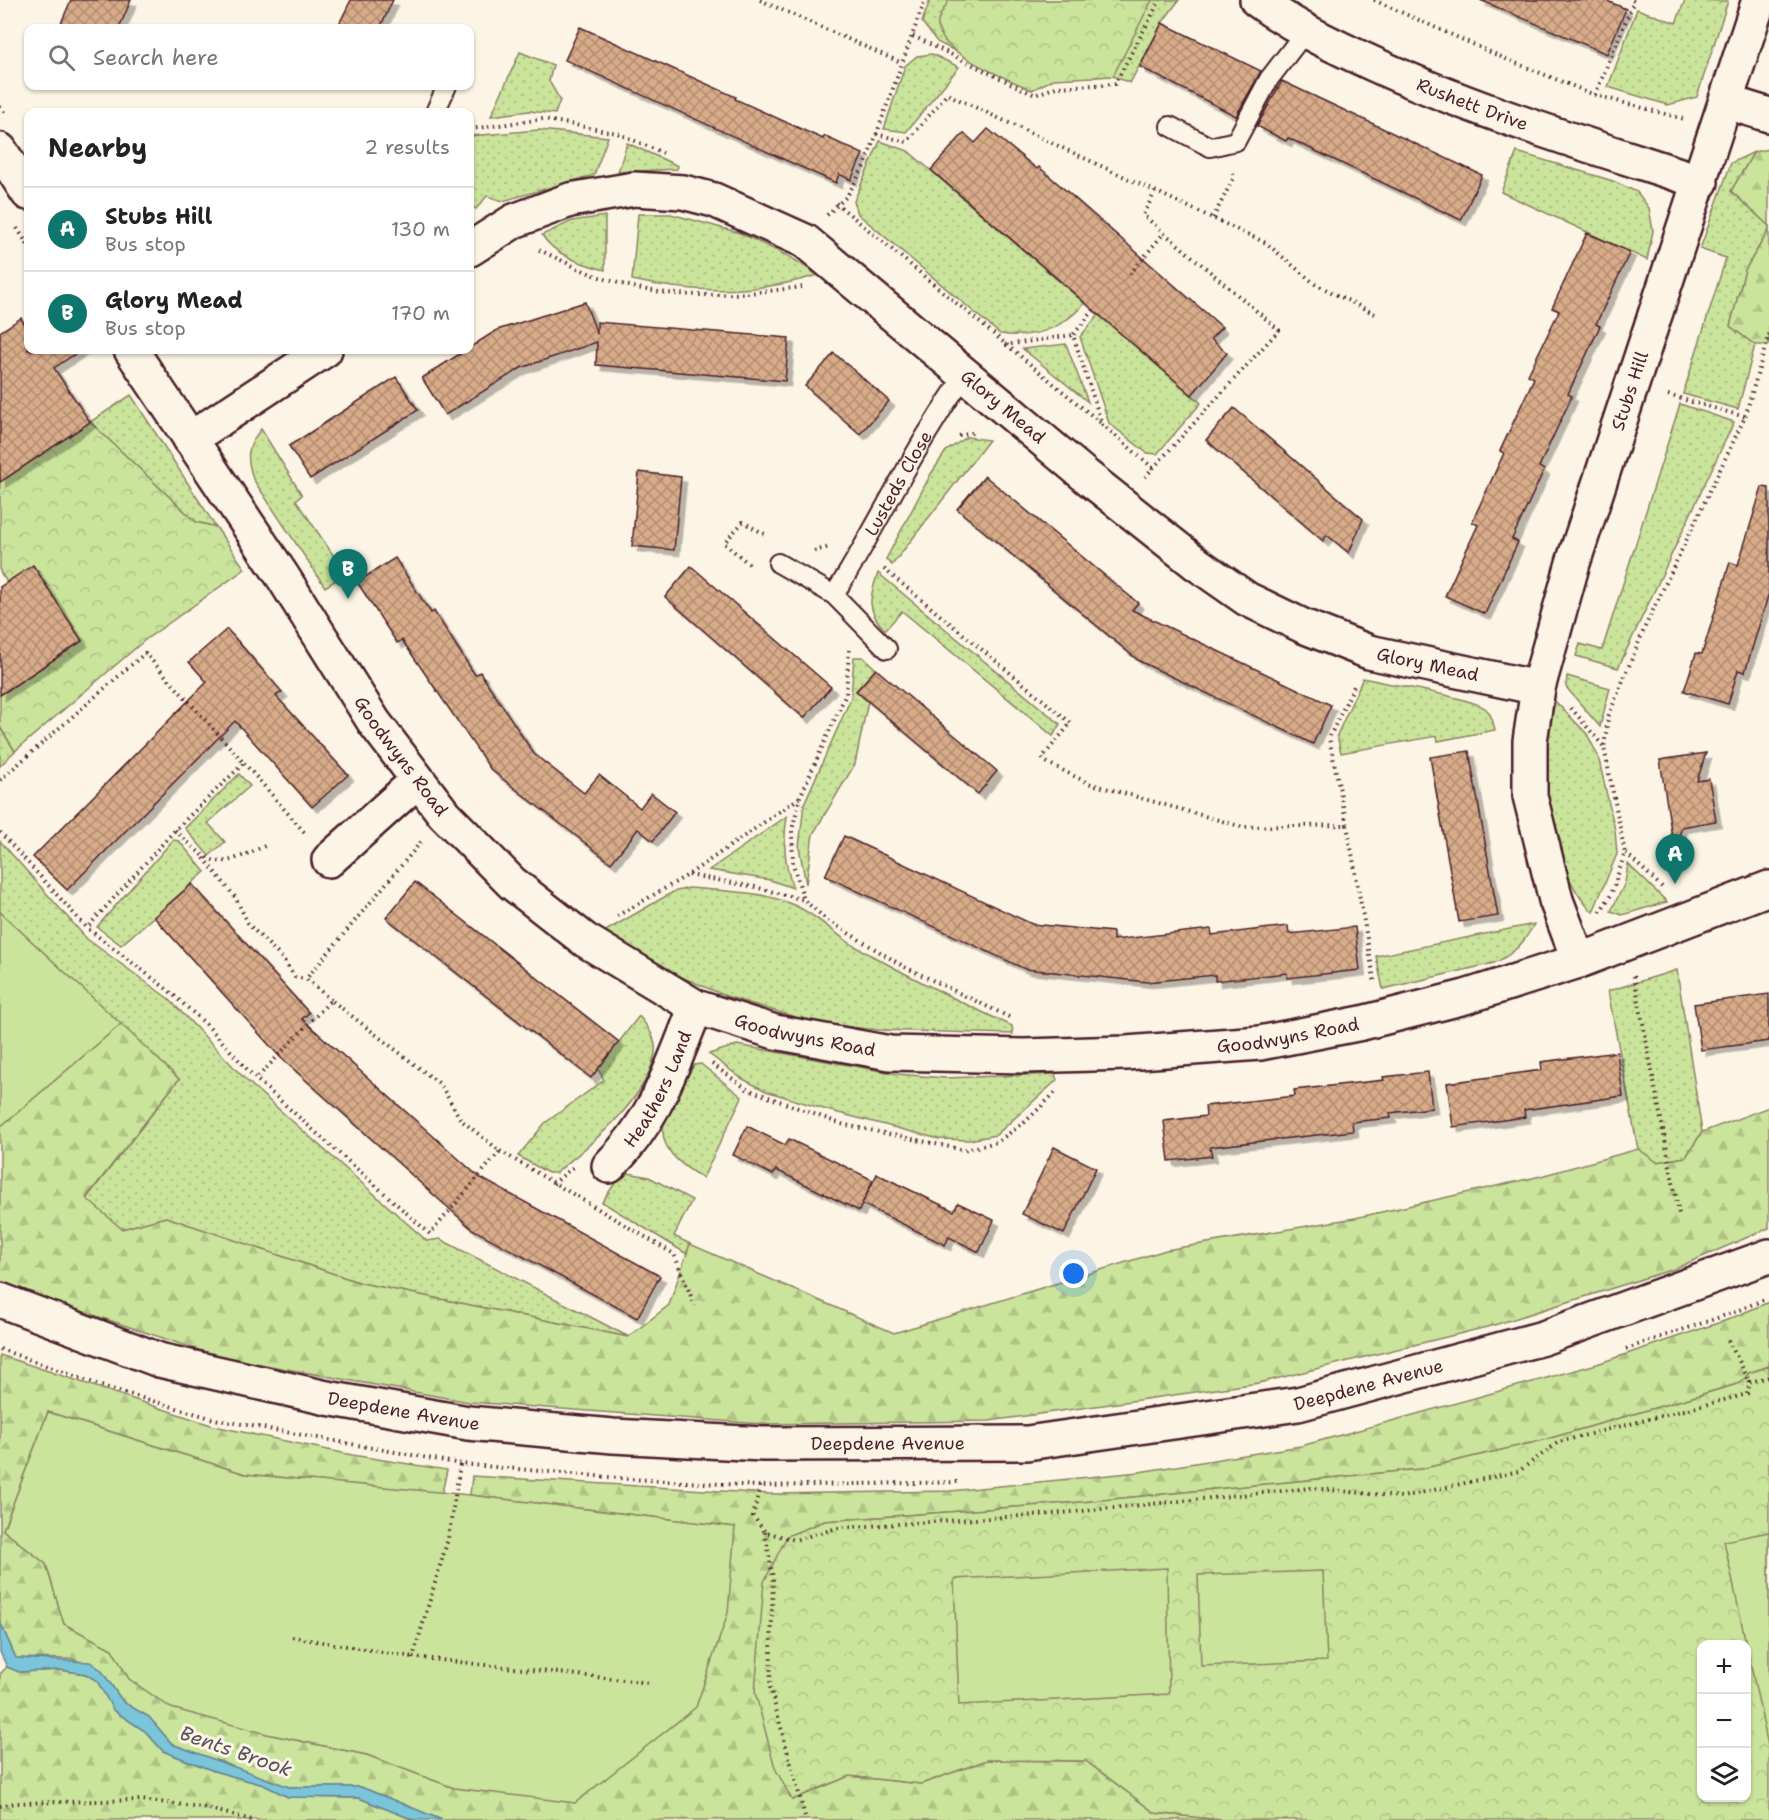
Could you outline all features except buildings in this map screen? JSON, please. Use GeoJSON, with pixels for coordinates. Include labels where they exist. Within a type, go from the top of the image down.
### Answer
{"type":"FeatureCollection","features":[{"type":"Feature","properties":{"kind":"main road","name":"Rushett Drive"},"geometry":{"type":"LineString","coordinates":[[1257,0],[1305,32],[1400,76],[1531,128],[1701,182]]}},
{"type":"Feature","properties":{"kind":"main road","name":"Stubs Hill"},"geometry":{"type":"LineString","coordinates":[[1579,961],[1556,900],[1530,796],[1530,741],[1538,688],[1573,563],[1760,0]]}},
{"type":"Feature","properties":{"kind":"main road"},"geometry":{"type":"LineString","coordinates":[[1726,102],[1769,115]]}},
{"type":"Feature","properties":{"kind":"main road"},"geometry":{"type":"LineString","coordinates":[[0,150],[24,180]]}},
{"type":"Feature","properties":{"kind":"main road","name":"Glory Mead"},"geometry":{"type":"LineString","coordinates":[[474,246],[514,221],[570,200],[634,189],[683,192],[714,200],[805,241],[1197,564],[1257,603],[1303,627],[1370,652],[1538,688]]}},
{"type":"Feature","properties":{"kind":"main road","name":"Goodwyns Road"},"geometry":{"type":"LineString","coordinates":[[134,354],[374,722],[444,814],[512,883],[585,940],[636,973],[696,1007],[775,1032],[890,1053],[1024,1056],[1126,1053],[1260,1043],[1381,1018],[1465,997],[1579,961],[1769,888]]}},
{"type":"Feature","properties":{"kind":"main road"},"geometry":{"type":"LineString","coordinates":[[190,439],[319,354]]}},
{"type":"Feature","properties":{"kind":"main road"},"geometry":{"type":"LineString","coordinates":[[329,860],[417,781]]}},
{"type":"Feature","properties":{"kind":"main road","name":"Heathers Land"},"geometry":{"type":"LineString","coordinates":[[609,1166],[632,1143],[652,1111],[673,1069],[696,1007]]}},
{"type":"Feature","properties":{"kind":"main road","name":"Deepdene Avenue"},"geometry":{"type":"LineString","coordinates":[[0,1300],[159,1360],[327,1398],[468,1423],[613,1436],[763,1444],[1027,1443],[1298,1404],[1543,1338],[1769,1256]]}},
{"type":"Feature","properties":{"kind":"lane"},"geometry":{"type":"LineString","coordinates":[[1170,126],[1210,147],[1236,141],[1269,79],[1305,32]]}},
{"type":"Feature","properties":{"kind":"lane"},"geometry":{"type":"LineString","coordinates":[[437,108],[445,90]]}},
{"type":"Feature","properties":{"kind":"lane","name":"Lusteds Close"},"geometry":{"type":"LineString","coordinates":[[834,595],[862,551],[917,450],[956,387],[966,375]]}},
{"type":"Feature","properties":{"kind":"lane"},"geometry":{"type":"LineString","coordinates":[[778,563],[834,595],[887,649]]}},
{"type":"Feature","properties":{"kind":"path"},"geometry":{"type":"LineString","coordinates":[[760,0],[902,63]]}},
{"type":"Feature","properties":{"kind":"path"},"geometry":{"type":"LineString","coordinates":[[805,241],[837,203],[847,196],[866,163],[925,0]]}},
{"type":"Feature","properties":{"kind":"path"},"geometry":{"type":"LineString","coordinates":[[913,36],[1035,95],[1056,87],[1115,84],[1160,0]]}},
{"type":"Feature","properties":{"kind":"path"},"geometry":{"type":"LineString","coordinates":[[1374,0],[1508,60],[1595,95],[1688,120]]}},
{"type":"Feature","properties":{"kind":"path"},"geometry":{"type":"LineString","coordinates":[[1595,95],[1634,1],[1632,0]]}},
{"type":"Feature","properties":{"kind":"path"},"geometry":{"type":"LineString","coordinates":[[876,135],[907,142],[946,94],[1266,243],[1315,284],[1375,314]]}},
{"type":"Feature","properties":{"kind":"path"},"geometry":{"type":"LineString","coordinates":[[474,128],[543,119],[617,133],[671,156]]}},
{"type":"Feature","properties":{"kind":"path"},"geometry":{"type":"LineString","coordinates":[[1213,218],[1233,179],[1236,141]]}},
{"type":"Feature","properties":{"kind":"path"},"geometry":{"type":"LineString","coordinates":[[1139,483],[1279,330],[1143,215],[1155,192]]}},
{"type":"Feature","properties":{"kind":"path"},"geometry":{"type":"LineString","coordinates":[[837,203],[1153,468]]}},
{"type":"Feature","properties":{"kind":"path"},"geometry":{"type":"LineString","coordinates":[[1130,274],[1164,233]]}},
{"type":"Feature","properties":{"kind":"path"},"geometry":{"type":"LineString","coordinates":[[1005,345],[1073,335],[1094,309]]}},
{"type":"Feature","properties":{"kind":"path"},"geometry":{"type":"LineString","coordinates":[[1073,335],[1102,424]]}},
{"type":"Feature","properties":{"kind":"path"},"geometry":{"type":"LineString","coordinates":[[1633,385],[1745,417]]}},
{"type":"Feature","properties":{"kind":"path"},"geometry":{"type":"LineString","coordinates":[[751,566],[724,543],[743,522],[773,538]]}},
{"type":"Feature","properties":{"kind":"path"},"geometry":{"type":"LineString","coordinates":[[812,551],[835,546]]}},
{"type":"Feature","properties":{"kind":"path"},"geometry":{"type":"LineString","coordinates":[[862,551],[1071,723],[1042,758],[1046,762],[1088,783],[1242,827],[1347,825]]}},
{"type":"Feature","properties":{"kind":"path"},"geometry":{"type":"LineString","coordinates":[[804,900],[793,864],[792,830],[800,797],[846,694],[849,650],[857,618]]}},
{"type":"Feature","properties":{"kind":"path"},"geometry":{"type":"LineString","coordinates":[[840,642],[849,650]]}},
{"type":"Feature","properties":{"kind":"path"},"geometry":{"type":"LineString","coordinates":[[1370,652],[1329,738],[1347,825],[1381,1018]]}},
{"type":"Feature","properties":{"kind":"path"},"geometry":{"type":"LineString","coordinates":[[0,780],[145,653],[329,860]]}},
{"type":"Feature","properties":{"kind":"path"},"geometry":{"type":"LineString","coordinates":[[1538,688],[1557,693],[1604,747]]}},
{"type":"Feature","properties":{"kind":"path"},"geometry":{"type":"LineString","coordinates":[[87,928],[175,830],[244,763]]}},
{"type":"Feature","properties":{"kind":"path"},"geometry":{"type":"LineString","coordinates":[[585,940],[599,926],[688,875],[800,797]]}},
{"type":"Feature","properties":{"kind":"path"},"geometry":{"type":"LineString","coordinates":[[306,979],[444,814]]}},
{"type":"Feature","properties":{"kind":"path"},"geometry":{"type":"LineString","coordinates":[[175,830],[204,858],[235,897],[249,925],[282,958],[295,977],[306,979],[440,1084],[461,1120],[500,1151],[674,1254],[694,1306]]}},
{"type":"Feature","properties":{"kind":"path"},"geometry":{"type":"LineString","coordinates":[[0,832],[87,928],[168,990],[207,1024],[256,1079],[430,1234],[500,1151]]}},
{"type":"Feature","properties":{"kind":"path"},"geometry":{"type":"LineString","coordinates":[[204,858],[228,862],[267,844]]}},
{"type":"Feature","properties":{"kind":"path"},"geometry":{"type":"LineString","coordinates":[[688,875],[755,887],[804,900],[827,920],[903,966],[1018,1021]]}},
{"type":"Feature","properties":{"kind":"path"},"geometry":{"type":"LineString","coordinates":[[1623,977],[1634,973],[1679,1215]]}},
{"type":"Feature","properties":{"kind":"path"},"geometry":{"type":"LineString","coordinates":[[256,1079],[331,1000]]}},
{"type":"Feature","properties":{"kind":"path"},"geometry":{"type":"LineString","coordinates":[[682,1042],[747,1089],[841,1124],[964,1150],[997,1142],[1025,1122],[1065,1083]]}},
{"type":"Feature","properties":{"kind":"path"},"geometry":{"type":"LineString","coordinates":[[765,1532],[795,1540],[837,1528],[1052,1514],[1311,1488],[1402,1497],[1518,1471],[1559,1442],[1747,1394],[1750,1382],[1728,1340]]}},
{"type":"Feature","properties":{"kind":"path"},"geometry":{"type":"LineString","coordinates":[[1750,1382],[1769,1377]]}},
{"type":"Feature","properties":{"kind":"path"},"geometry":{"type":"LineString","coordinates":[[763,1444],[760,1486],[753,1516],[765,1532],[773,1578],[770,1687],[806,1820]]}},
{"type":"Feature","properties":{"kind":"path"},"geometry":{"type":"LineString","coordinates":[[413,1657],[448,1539],[455,1494]]}},
{"type":"Feature","properties":{"kind":"path"},"geometry":{"type":"LineString","coordinates":[[292,1637],[413,1657],[651,1683]]}},
{"type":"Feature","properties":{"kind":"path"},"geometry":{"type":"LineString","coordinates":[[0,1806],[16,1803],[141,1800],[202,1807],[252,1820]]}},
{"type":"Feature","properties":{"kind":"green space"},"geometry":{"type":"Polygon","coordinates":[[[930,0],[1179,0],[1162,23],[1130,83],[1113,76],[1054,78],[1032,90],[937,42],[922,22],[930,0]]]}},
{"type":"Feature","properties":{"kind":"green space"},"geometry":{"type":"Polygon","coordinates":[[[949,0],[1152,0],[1113,76],[1054,79],[1032,90],[991,72],[947,44],[940,33],[938,21],[949,0]]]}},
{"type":"Feature","properties":{"kind":"green space"},"geometry":{"type":"Polygon","coordinates":[[[1685,0],[1728,1],[1697,97],[1668,105],[1608,87],[1637,9],[1676,23],[1685,0]]]}},
{"type":"Feature","properties":{"kind":"green space"},"geometry":{"type":"Polygon","coordinates":[[[520,52],[553,65],[549,81],[560,100],[555,114],[529,111],[491,116],[520,52]]]}},
{"type":"Feature","properties":{"kind":"green space"},"geometry":{"type":"Polygon","coordinates":[[[932,54],[959,67],[906,132],[884,129],[905,66],[917,56],[932,54]]]}},
{"type":"Feature","properties":{"kind":"green space"},"geometry":{"type":"Polygon","coordinates":[[[539,130],[608,137],[594,175],[503,201],[487,196],[476,209],[474,208],[474,136],[539,130]]]}},
{"type":"Feature","properties":{"kind":"green space"},"geometry":{"type":"Polygon","coordinates":[[[880,141],[908,151],[1085,303],[1067,320],[1047,330],[1025,335],[1000,334],[858,214],[854,201],[880,141]]]}},
{"type":"Feature","properties":{"kind":"green space"},"geometry":{"type":"Polygon","coordinates":[[[627,143],[678,166],[677,169],[618,172],[627,143]]]}},
{"type":"Feature","properties":{"kind":"green space"},"geometry":{"type":"Polygon","coordinates":[[[1769,149],[1769,226],[1731,191],[1754,152],[1769,149]]]}},
{"type":"Feature","properties":{"kind":"green space"},"geometry":{"type":"Polygon","coordinates":[[[1517,152],[1613,181],[1637,192],[1649,208],[1653,231],[1647,260],[1501,192],[1517,152]]]}},
{"type":"Feature","properties":{"kind":"green space"},"geometry":{"type":"Polygon","coordinates":[[[1754,152],[1731,191],[1769,226],[1769,230],[1745,270],[1730,326],[1755,345],[1738,409],[1683,394],[1726,258],[1700,249],[1731,163],[1754,152]]]}},
{"type":"Feature","properties":{"kind":"green space"},"geometry":{"type":"Polygon","coordinates":[[[638,214],[671,214],[740,233],[790,257],[818,275],[772,286],[725,290],[679,288],[632,280],[638,214]]]}},
{"type":"Feature","properties":{"kind":"green space"},"geometry":{"type":"Polygon","coordinates":[[[605,216],[605,270],[578,262],[561,253],[542,235],[572,221],[605,216]]]}},
{"type":"Feature","properties":{"kind":"green space"},"geometry":{"type":"Polygon","coordinates":[[[1769,230],[1769,345],[1755,345],[1730,326],[1745,270],[1769,230]]]}},
{"type":"Feature","properties":{"kind":"green space"},"geometry":{"type":"Polygon","coordinates":[[[1099,314],[1201,403],[1157,454],[1147,453],[1109,423],[1080,337],[1099,314]]]}},
{"type":"Feature","properties":{"kind":"green space"},"geometry":{"type":"Polygon","coordinates":[[[1066,344],[1088,402],[1023,349],[1066,344]]]}},
{"type":"Feature","properties":{"kind":"green space"},"geometry":{"type":"Polygon","coordinates":[[[131,395],[216,527],[196,522],[90,422],[131,395]]]}},
{"type":"Feature","properties":{"kind":"green space"},"geometry":{"type":"Polygon","coordinates":[[[1680,404],[1734,422],[1618,668],[1576,656],[1580,644],[1602,650],[1680,404]]]}},
{"type":"Feature","properties":{"kind":"green space"},"geometry":{"type":"Polygon","coordinates":[[[90,422],[196,522],[216,527],[245,569],[145,640],[15,751],[0,727],[0,695],[82,641],[33,566],[7,582],[0,572],[0,473],[5,479],[90,422]]]}},
{"type":"Feature","properties":{"kind":"green space"},"geometry":{"type":"Polygon","coordinates":[[[261,429],[302,495],[296,500],[346,574],[325,587],[253,479],[248,458],[252,442],[261,429]]]}},
{"type":"Feature","properties":{"kind":"green space"},"geometry":{"type":"Polygon","coordinates":[[[967,437],[989,440],[892,565],[886,559],[931,474],[946,451],[967,437]]]}},
{"type":"Feature","properties":{"kind":"green space"},"geometry":{"type":"Polygon","coordinates":[[[878,573],[1060,724],[1053,736],[902,611],[885,630],[875,616],[871,603],[878,573]]]}},
{"type":"Feature","properties":{"kind":"green space"},"geometry":{"type":"Polygon","coordinates":[[[854,657],[863,657],[876,669],[856,691],[868,701],[855,764],[813,834],[806,884],[799,847],[804,804],[851,698],[854,657]]]}},
{"type":"Feature","properties":{"kind":"green space"},"geometry":{"type":"Polygon","coordinates":[[[1567,676],[1610,688],[1600,727],[1566,687],[1567,676]]]}},
{"type":"Feature","properties":{"kind":"green space"},"geometry":{"type":"Polygon","coordinates":[[[1363,678],[1478,704],[1490,713],[1495,730],[1438,741],[1437,736],[1341,753],[1337,735],[1363,678]]]}},
{"type":"Feature","properties":{"kind":"green space"},"geometry":{"type":"Polygon","coordinates":[[[1555,701],[1587,734],[1598,756],[1615,830],[1617,854],[1593,912],[1581,898],[1570,879],[1555,835],[1550,811],[1546,766],[1549,730],[1555,701]]]}},
{"type":"Feature","properties":{"kind":"green space"},"geometry":{"type":"Polygon","coordinates":[[[0,727],[15,751],[0,766],[0,727]]]}},
{"type":"Feature","properties":{"kind":"green space"},"geometry":{"type":"Polygon","coordinates":[[[239,774],[250,786],[208,823],[225,842],[209,856],[185,828],[239,774]]]}},
{"type":"Feature","properties":{"kind":"green space"},"geometry":{"type":"Polygon","coordinates":[[[787,816],[785,852],[793,888],[770,880],[709,870],[787,816]]]}},
{"type":"Feature","properties":{"kind":"green space"},"geometry":{"type":"Polygon","coordinates":[[[173,840],[179,841],[205,872],[121,945],[97,927],[173,840]]]}},
{"type":"Feature","properties":{"kind":"green space"},"geometry":{"type":"Polygon","coordinates":[[[0,841],[87,939],[169,999],[246,1080],[427,1241],[440,1239],[629,1337],[361,1283],[166,1217],[122,1229],[86,1199],[179,1079],[0,912],[0,841]]]}},
{"type":"Feature","properties":{"kind":"green space"},"geometry":{"type":"Polygon","coordinates":[[[1628,864],[1667,902],[1622,915],[1611,911],[1625,883],[1628,864]]]}},
{"type":"Feature","properties":{"kind":"green space"},"geometry":{"type":"Polygon","coordinates":[[[689,888],[771,897],[796,906],[811,914],[853,945],[1012,1026],[1013,1034],[878,1030],[815,1023],[726,996],[663,969],[602,933],[673,892],[689,888]]]}},
{"type":"Feature","properties":{"kind":"green space"},"geometry":{"type":"Polygon","coordinates":[[[0,912],[121,1024],[0,1127],[0,912]]]}},
{"type":"Feature","properties":{"kind":"green space"},"geometry":{"type":"Polygon","coordinates":[[[1534,924],[1518,947],[1494,963],[1383,989],[1376,956],[1534,924]]]}},
{"type":"Feature","properties":{"kind":"green space"},"geometry":{"type":"Polygon","coordinates":[[[1677,970],[1702,1132],[1686,1157],[1657,1162],[1638,1149],[1608,991],[1677,970]]]}},
{"type":"Feature","properties":{"kind":"green space"},"geometry":{"type":"Polygon","coordinates":[[[639,1016],[653,1037],[655,1053],[650,1071],[629,1105],[600,1135],[556,1173],[548,1173],[518,1156],[545,1123],[604,1080],[598,1069],[639,1016]]]}},
{"type":"Feature","properties":{"kind":"green space"},"geometry":{"type":"Polygon","coordinates":[[[121,1024],[179,1079],[86,1198],[122,1229],[166,1217],[361,1283],[628,1337],[669,1305],[690,1244],[894,1333],[1166,1250],[1355,1218],[1541,1176],[1638,1149],[1657,1162],[1686,1157],[1702,1132],[1769,1107],[1769,1228],[1674,1269],[1491,1326],[1259,1383],[989,1421],[762,1424],[469,1402],[220,1357],[0,1284],[0,1127],[121,1024]]]}},
{"type":"Feature","properties":{"kind":"green space"},"geometry":{"type":"Polygon","coordinates":[[[737,1045],[898,1074],[945,1078],[1055,1074],[1057,1080],[996,1135],[969,1140],[939,1139],[827,1110],[766,1091],[741,1078],[709,1054],[737,1045]]]}},
{"type":"Feature","properties":{"kind":"green space"},"geometry":{"type":"Polygon","coordinates":[[[701,1064],[742,1097],[703,1178],[683,1165],[670,1152],[664,1140],[663,1127],[667,1113],[683,1083],[694,1065],[701,1064]]]}},
{"type":"Feature","properties":{"kind":"green space"},"geometry":{"type":"Polygon","coordinates":[[[628,1173],[649,1177],[692,1200],[674,1236],[690,1244],[687,1254],[602,1202],[613,1186],[628,1173]]]}},
{"type":"Feature","properties":{"kind":"green space"},"geometry":{"type":"Polygon","coordinates":[[[1769,1302],[1769,1366],[1749,1373],[1741,1383],[1544,1440],[1421,1469],[1082,1502],[825,1521],[787,1536],[792,1800],[849,1776],[921,1784],[987,1760],[1086,1761],[1155,1813],[1222,1820],[442,1820],[361,1787],[289,1787],[172,1744],[149,1717],[123,1702],[101,1670],[72,1659],[16,1658],[0,1622],[0,1355],[214,1426],[352,1455],[447,1470],[442,1493],[245,1474],[48,1412],[3,1530],[46,1564],[64,1624],[112,1649],[129,1679],[267,1734],[367,1755],[454,1788],[735,1527],[470,1495],[472,1476],[771,1494],[950,1491],[1139,1472],[1301,1446],[1597,1364],[1727,1320],[1769,1302]]]}},
{"type":"Feature","properties":{"kind":"green space"},"geometry":{"type":"Polygon","coordinates":[[[1769,1366],[1769,1820],[1222,1820],[1155,1813],[1086,1761],[987,1760],[921,1784],[849,1776],[792,1800],[775,1768],[755,1692],[764,1582],[787,1536],[825,1521],[1082,1502],[1421,1469],[1544,1440],[1741,1383],[1749,1373],[1769,1366]]]}},
{"type":"Feature","properties":{"kind":"green space"},"geometry":{"type":"Polygon","coordinates":[[[48,1412],[245,1474],[470,1495],[735,1527],[728,1613],[696,1707],[575,1803],[454,1788],[367,1755],[267,1734],[171,1708],[129,1679],[112,1649],[64,1624],[46,1564],[3,1530],[48,1412]]]}},
{"type":"Feature","properties":{"kind":"green space"},"geometry":{"type":"Polygon","coordinates":[[[1769,1532],[1769,1750],[1751,1666],[1751,1640],[1745,1640],[1724,1541],[1769,1532]]]}},
{"type":"Feature","properties":{"kind":"green space"},"geometry":{"type":"Polygon","coordinates":[[[1167,1568],[1169,1694],[959,1705],[954,1579],[1167,1568]]]}},
{"type":"Feature","properties":{"kind":"green space"},"geometry":{"type":"Polygon","coordinates":[[[1323,1571],[1327,1661],[1201,1666],[1198,1575],[1323,1571]]]}},
{"type":"Feature","properties":{"kind":"green space"},"geometry":{"type":"Polygon","coordinates":[[[7,1667],[19,1672],[60,1670],[86,1674],[97,1681],[114,1711],[145,1731],[163,1751],[214,1771],[264,1785],[288,1797],[359,1798],[414,1820],[0,1820],[0,1674],[7,1667]]]}},
{"type":"Feature","properties":{"kind":"water"},"geometry":{"type":"Polygon","coordinates":[[[0,1622],[16,1658],[90,1662],[101,1670],[123,1702],[149,1717],[172,1744],[289,1787],[361,1787],[442,1820],[414,1820],[359,1798],[288,1797],[264,1785],[214,1771],[163,1751],[145,1731],[114,1711],[97,1681],[86,1674],[60,1670],[19,1672],[7,1667],[0,1652],[0,1622]]]}},
{"type":"Feature","properties":{"kind":"place","name":"Glory Mead"},"geometry":{"type":"Point","coordinates":[348,599]}},
{"type":"Feature","properties":{"kind":"place","name":"Stubs Hill"},"geometry":{"type":"Point","coordinates":[1675,884]}},
{"type":"Feature","properties":{"kind":"water label","name":"Bents Brook"},"geometry":{"type":"Point","coordinates":[236,1751]}}]}
